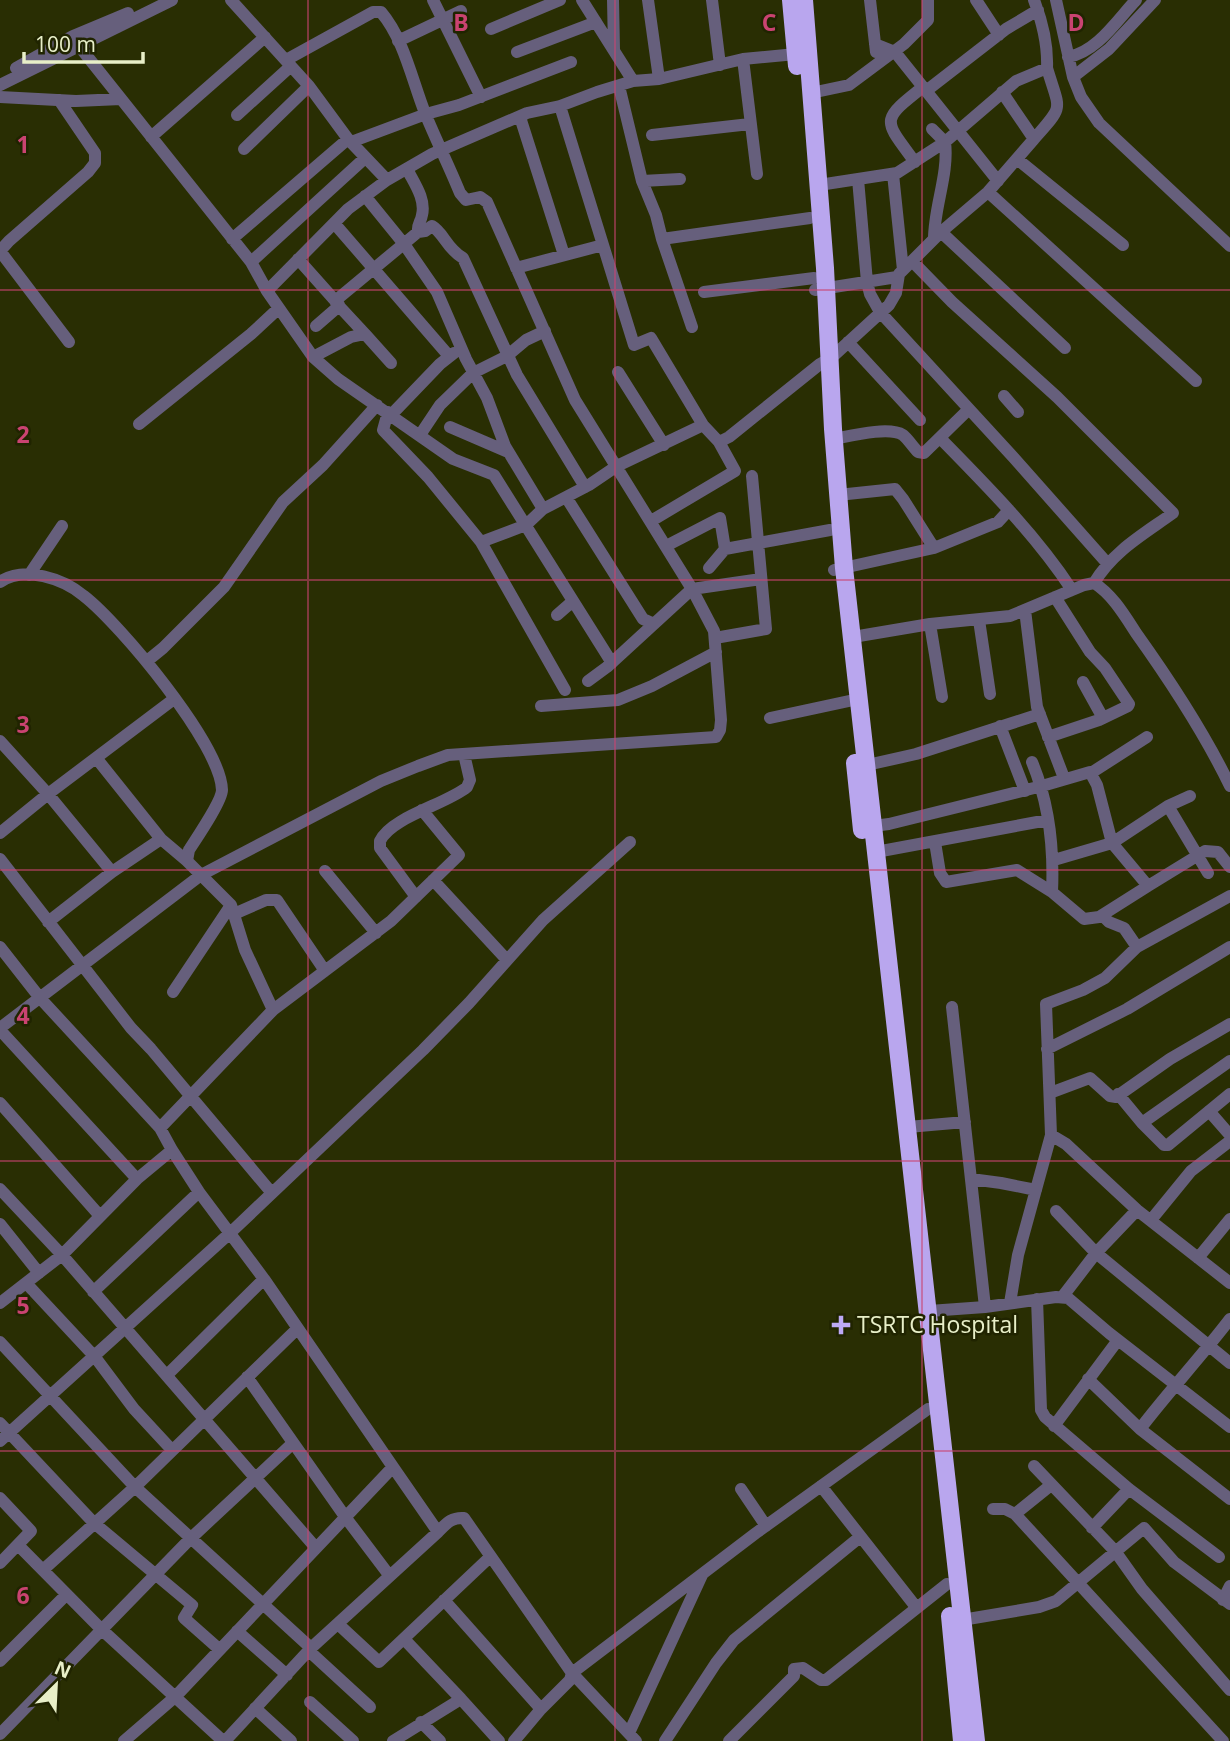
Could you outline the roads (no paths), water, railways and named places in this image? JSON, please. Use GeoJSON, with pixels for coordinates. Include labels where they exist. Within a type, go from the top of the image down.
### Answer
{"type":"FeatureCollection","features":[{"type":"Feature","properties":{"kind":"highway"},"geometry":{"type":"LineString","coordinates":[[791,0],[810,218],[834,439],[839,569],[849,701],[867,827],[962,1741]]}},
{"type":"Feature","properties":{"kind":"highway"},"geometry":{"type":"LineString","coordinates":[[804,0],[819,185],[818,286]]}},
{"type":"Feature","properties":{"kind":"highway"},"geometry":{"type":"LineString","coordinates":[[825,361],[830,530],[853,637],[867,765],[867,827],[876,852],[976,1741]]}},
{"type":"Feature","properties":{"kind":"street"},"geometry":{"type":"LineString","coordinates":[[0,77],[73,36],[157,0]]}},
{"type":"Feature","properties":{"kind":"street"},"geometry":{"type":"LineString","coordinates":[[0,85],[172,0]]}},
{"type":"Feature","properties":{"kind":"street"},"geometry":{"type":"LineString","coordinates":[[231,0],[309,86],[350,141],[387,180]]}},
{"type":"Feature","properties":{"kind":"street"},"geometry":{"type":"LineString","coordinates":[[433,0],[481,97]]}},
{"type":"Feature","properties":{"kind":"street"},"geometry":{"type":"LineString","coordinates":[[491,29],[560,0]]}},
{"type":"Feature","properties":{"kind":"street"},"geometry":{"type":"LineString","coordinates":[[582,0],[632,81]]}},
{"type":"Feature","properties":{"kind":"street"},"geometry":{"type":"LineString","coordinates":[[613,0],[614,51]]}},
{"type":"Feature","properties":{"kind":"street"},"geometry":{"type":"LineString","coordinates":[[648,0],[659,79]]}},
{"type":"Feature","properties":{"kind":"street"},"geometry":{"type":"LineString","coordinates":[[712,0],[720,65]]}},
{"type":"Feature","properties":{"kind":"street"},"geometry":{"type":"LineString","coordinates":[[870,0],[879,64]]}},
{"type":"Feature","properties":{"kind":"street"},"geometry":{"type":"LineString","coordinates":[[811,93],[849,85],[895,52],[928,20],[928,0]]}},
{"type":"Feature","properties":{"kind":"street"},"geometry":{"type":"LineString","coordinates":[[976,0],[999,35]]}},
{"type":"Feature","properties":{"kind":"street"},"geometry":{"type":"LineString","coordinates":[[1056,0],[1073,77],[1081,97],[1099,123],[1230,246]]}},
{"type":"Feature","properties":{"kind":"street"},"geometry":{"type":"LineString","coordinates":[[1068,57],[1085,51],[1099,41],[1136,0]]}},
{"type":"Feature","properties":{"kind":"street"},"geometry":{"type":"LineString","coordinates":[[1073,77],[1109,49],[1155,0]]}},
{"type":"Feature","properties":{"kind":"street"},"geometry":{"type":"LineString","coordinates":[[719,442],[825,361],[880,312],[892,300],[904,270],[998,181],[1057,112],[1059,105],[1047,68],[1036,5],[897,108],[889,121],[890,128],[915,162]]}},
{"type":"Feature","properties":{"kind":"street"},"geometry":{"type":"LineString","coordinates":[[137,1179],[0,1029],[201,875],[381,781],[448,755],[716,737],[721,720],[714,631],[692,589],[575,400],[488,202],[480,197],[466,200],[460,193],[398,41],[383,14],[376,11],[288,62],[237,115]]}},
{"type":"Feature","properties":{"kind":"street"},"geometry":{"type":"LineString","coordinates":[[398,41],[461,11]]}},
{"type":"Feature","properties":{"kind":"street"},"geometry":{"type":"LineString","coordinates":[[517,52],[596,22]]}},
{"type":"Feature","properties":{"kind":"street"},"geometry":{"type":"LineString","coordinates":[[151,137],[265,37]]}},
{"type":"Feature","properties":{"kind":"street"},"geometry":{"type":"LineString","coordinates":[[875,44],[895,52],[998,181]]}},
{"type":"Feature","properties":{"kind":"street"},"geometry":{"type":"LineString","coordinates":[[79,46],[251,262],[267,291],[313,357],[338,379],[453,459],[494,475],[612,663]]}},
{"type":"Feature","properties":{"kind":"street"},"geometry":{"type":"LineString","coordinates":[[267,291],[334,223],[365,196],[417,162],[520,117],[632,81],[659,79],[743,59],[796,54]]}},
{"type":"Feature","properties":{"kind":"street"},"geometry":{"type":"LineString","coordinates":[[743,59],[757,174]]}},
{"type":"Feature","properties":{"kind":"street"},"geometry":{"type":"LineString","coordinates":[[232,239],[350,141],[481,97],[571,62]]}},
{"type":"Feature","properties":{"kind":"street"},"geometry":{"type":"LineString","coordinates":[[819,185],[893,174],[945,142],[1002,92],[1031,73],[1047,68]]}},
{"type":"Feature","properties":{"kind":"street"},"geometry":{"type":"LineString","coordinates":[[244,149],[309,86]]}},
{"type":"Feature","properties":{"kind":"street"},"geometry":{"type":"LineString","coordinates":[[619,86],[642,181],[656,215],[692,327]]}},
{"type":"Feature","properties":{"kind":"street"},"geometry":{"type":"LineString","coordinates":[[1002,92],[1034,139]]}},
{"type":"Feature","properties":{"kind":"street"},"geometry":{"type":"LineString","coordinates":[[0,97],[121,99]]}},
{"type":"Feature","properties":{"kind":"street"},"geometry":{"type":"LineString","coordinates":[[59,100],[96,153],[95,163],[0,251],[69,342]]}},
{"type":"Feature","properties":{"kind":"street"},"geometry":{"type":"LineString","coordinates":[[560,106],[634,345],[652,338],[702,425],[719,442],[735,471],[651,521]]}},
{"type":"Feature","properties":{"kind":"street"},"geometry":{"type":"LineString","coordinates":[[520,117],[564,255]]}},
{"type":"Feature","properties":{"kind":"street"},"geometry":{"type":"LineString","coordinates":[[652,135],[750,124]]}},
{"type":"Feature","properties":{"kind":"street"},"geometry":{"type":"LineString","coordinates":[[932,129],[945,142],[947,154],[934,223],[937,236],[1065,348]]}},
{"type":"Feature","properties":{"kind":"street"},"geometry":{"type":"LineString","coordinates":[[251,262],[365,158]]}},
{"type":"Feature","properties":{"kind":"street"},"geometry":{"type":"LineString","coordinates":[[1017,159],[1123,245]]}},
{"type":"Feature","properties":{"kind":"street"},"geometry":{"type":"LineString","coordinates":[[407,169],[422,200],[418,232]]}},
{"type":"Feature","properties":{"kind":"street"},"geometry":{"type":"LineString","coordinates":[[853,637],[930,624],[1010,616],[1094,583],[1107,563],[1173,513],[1057,397],[952,302],[904,270],[893,174]]}},
{"type":"Feature","properties":{"kind":"street"},"geometry":{"type":"LineString","coordinates":[[642,181],[680,179]]}},
{"type":"Feature","properties":{"kind":"street"},"geometry":{"type":"LineString","coordinates":[[858,179],[867,282],[880,312],[1107,563]]}},
{"type":"Feature","properties":{"kind":"street"},"geometry":{"type":"LineString","coordinates":[[988,191],[1196,381]]}},
{"type":"Feature","properties":{"kind":"street"},"geometry":{"type":"LineString","coordinates":[[365,196],[404,244],[437,292],[487,398],[508,452],[543,509]]}},
{"type":"Feature","properties":{"kind":"street"},"geometry":{"type":"LineString","coordinates":[[662,239],[810,218]]}},
{"type":"Feature","properties":{"kind":"street"},"geometry":{"type":"LineString","coordinates":[[334,223],[449,356]]}},
{"type":"Feature","properties":{"kind":"street"},"geometry":{"type":"LineString","coordinates":[[316,326],[374,268],[418,232],[432,226],[438,229],[446,245],[463,258],[507,356],[585,486]]}},
{"type":"Feature","properties":{"kind":"street"},"geometry":{"type":"LineString","coordinates":[[516,268],[603,245]]}},
{"type":"Feature","properties":{"kind":"street"},"geometry":{"type":"LineString","coordinates":[[298,259],[391,363]]}},
{"type":"Feature","properties":{"kind":"street"},"geometry":{"type":"LineString","coordinates":[[704,292],[867,282],[904,270]]}},
{"type":"Feature","properties":{"kind":"street"},"geometry":{"type":"LineString","coordinates":[[139,424],[251,334],[279,308]]}},
{"type":"Feature","properties":{"kind":"street"},"geometry":{"type":"LineString","coordinates":[[421,435],[440,405],[473,373],[507,356],[526,340],[545,331]]}},
{"type":"Feature","properties":{"kind":"street"},"geometry":{"type":"LineString","coordinates":[[313,357],[351,337],[365,334]]}},
{"type":"Feature","properties":{"kind":"street"},"geometry":{"type":"LineString","coordinates":[[848,342],[920,420]]}},
{"type":"Feature","properties":{"kind":"street"},"geometry":{"type":"LineString","coordinates":[[147,661],[224,587],[283,502],[449,356],[462,349]]}},
{"type":"Feature","properties":{"kind":"street"},"geometry":{"type":"LineString","coordinates":[[618,372],[664,445]]}},
{"type":"Feature","properties":{"kind":"street"},"geometry":{"type":"LineString","coordinates":[[1004,396],[1018,412]]}},
{"type":"Feature","properties":{"kind":"street"},"geometry":{"type":"LineString","coordinates":[[834,439],[897,432],[906,437],[920,453],[929,449],[969,409]]}},
{"type":"Feature","properties":{"kind":"street"},"geometry":{"type":"LineString","coordinates":[[386,410],[383,430],[428,477],[481,542],[565,690]]}},
{"type":"Feature","properties":{"kind":"street"},"geometry":{"type":"LineString","coordinates":[[481,542],[526,525],[543,509],[617,466],[702,425]]}},
{"type":"Feature","properties":{"kind":"street"},"geometry":{"type":"LineString","coordinates":[[450,427],[508,452]]}},
{"type":"Feature","properties":{"kind":"street"},"geometry":{"type":"LineString","coordinates":[[940,438],[1009,510],[1048,556],[1072,590]]}},
{"type":"Feature","properties":{"kind":"street"},"geometry":{"type":"LineString","coordinates":[[541,706],[618,700],[652,686],[715,645],[766,629],[752,476]]}},
{"type":"Feature","properties":{"kind":"street"},"geometry":{"type":"LineString","coordinates":[[838,495],[895,489],[934,548]]}},
{"type":"Feature","properties":{"kind":"street"},"geometry":{"type":"LineString","coordinates":[[566,497],[643,619],[654,624]]}},
{"type":"Feature","properties":{"kind":"street"},"geometry":{"type":"LineString","coordinates":[[839,569],[934,548],[998,522],[1009,510]]}},
{"type":"Feature","properties":{"kind":"street"},"geometry":{"type":"LineString","coordinates":[[666,546],[720,519],[725,549]]}},
{"type":"Feature","properties":{"kind":"street"},"geometry":{"type":"LineString","coordinates":[[29,575],[62,526]]}},
{"type":"Feature","properties":{"kind":"street"},"geometry":{"type":"LineString","coordinates":[[709,568],[725,549],[830,530]]}},
{"type":"Feature","properties":{"kind":"street"},"geometry":{"type":"LineString","coordinates":[[2,578],[41,575],[83,594],[147,661],[205,744],[219,774],[222,793],[189,850],[187,861]]}},
{"type":"Feature","properties":{"kind":"street"},"geometry":{"type":"LineString","coordinates":[[588,681],[612,663],[692,589],[761,579]]}},
{"type":"Feature","properties":{"kind":"street"},"geometry":{"type":"LineString","coordinates":[[1094,583],[1121,611],[1161,668],[1230,786]]}},
{"type":"Feature","properties":{"kind":"street"},"geometry":{"type":"LineString","coordinates":[[1048,737],[1103,718],[1128,706],[1128,701],[1105,667],[1090,652],[1055,597]]}},
{"type":"Feature","properties":{"kind":"street"},"geometry":{"type":"LineString","coordinates":[[557,615],[573,601]]}},
{"type":"Feature","properties":{"kind":"street"},"geometry":{"type":"LineString","coordinates":[[1025,610],[1033,685],[1040,714],[1064,778]]}},
{"type":"Feature","properties":{"kind":"street"},"geometry":{"type":"LineString","coordinates":[[979,620],[990,694]]}},
{"type":"Feature","properties":{"kind":"street"},"geometry":{"type":"LineString","coordinates":[[930,624],[942,697]]}},
{"type":"Feature","properties":{"kind":"street"},"geometry":{"type":"LineString","coordinates":[[1083,682],[1103,718]]}},
{"type":"Feature","properties":{"kind":"street"},"geometry":{"type":"LineString","coordinates":[[0,833],[174,699]]}},
{"type":"Feature","properties":{"kind":"street"},"geometry":{"type":"LineString","coordinates":[[770,718],[849,701]]}},
{"type":"Feature","properties":{"kind":"street"},"geometry":{"type":"LineString","coordinates":[[867,765],[916,754],[1040,714]]}},
{"type":"Feature","properties":{"kind":"street"},"geometry":{"type":"LineString","coordinates":[[1000,726],[1025,791]]}},
{"type":"Feature","properties":{"kind":"street"},"geometry":{"type":"LineString","coordinates":[[867,827],[1025,791],[1083,772],[1091,773],[1147,737]]}},
{"type":"Feature","properties":{"kind":"street"},"geometry":{"type":"LineString","coordinates":[[0,741],[112,872]]}},
{"type":"Feature","properties":{"kind":"street"},"geometry":{"type":"LineString","coordinates":[[416,897],[379,845],[383,836],[422,810],[467,787],[470,780],[464,754]]}},
{"type":"Feature","properties":{"kind":"street"},"geometry":{"type":"LineString","coordinates":[[97,759],[160,839],[187,861],[232,909],[245,950],[274,1010]]}},
{"type":"Feature","properties":{"kind":"street"},"geometry":{"type":"LineString","coordinates":[[1032,762],[1042,786],[1048,820],[1054,860],[1052,892]]}},
{"type":"Feature","properties":{"kind":"street"},"geometry":{"type":"LineString","coordinates":[[1091,773],[1097,785],[1112,843],[1148,886]]}},
{"type":"Feature","properties":{"kind":"street"},"geometry":{"type":"LineString","coordinates":[[1054,860],[1112,843],[1168,806],[1190,796]]}},
{"type":"Feature","properties":{"kind":"street"},"geometry":{"type":"LineString","coordinates":[[1168,806],[1208,873]]}},
{"type":"Feature","properties":{"kind":"street"},"geometry":{"type":"LineString","coordinates":[[160,1128],[274,1010],[376,933],[459,855],[422,810]]}},
{"type":"Feature","properties":{"kind":"street"},"geometry":{"type":"LineString","coordinates":[[876,852],[1048,820]]}},
{"type":"Feature","properties":{"kind":"street"},"geometry":{"type":"LineString","coordinates":[[47,922],[160,839]]}},
{"type":"Feature","properties":{"kind":"street"},"geometry":{"type":"LineString","coordinates":[[219,1649],[184,1618],[192,1605],[94,1523],[3,1432],[95,1357],[124,1327],[229,1234],[423,1050],[543,920],[630,842]]}},
{"type":"Feature","properties":{"kind":"street"},"geometry":{"type":"LineString","coordinates":[[935,842],[940,873],[946,882],[1017,870],[1052,892],[1084,919],[1102,915],[1205,851],[1215,851],[1230,867]]}},
{"type":"Feature","properties":{"kind":"street"},"geometry":{"type":"LineString","coordinates":[[0,859],[131,1028],[271,1192]]}},
{"type":"Feature","properties":{"kind":"street"},"geometry":{"type":"LineString","coordinates":[[325,871],[376,933]]}},
{"type":"Feature","properties":{"kind":"street"},"geometry":{"type":"LineString","coordinates":[[433,880],[507,960]]}},
{"type":"Feature","properties":{"kind":"street"},"geometry":{"type":"LineString","coordinates":[[1010,1304],[1018,1255],[1051,1135],[1046,1004],[1083,990],[1105,978],[1137,947],[1230,896]]}},
{"type":"Feature","properties":{"kind":"street"},"geometry":{"type":"LineString","coordinates":[[173,992],[232,909],[266,900],[277,900],[325,971]]}},
{"type":"Feature","properties":{"kind":"street"},"geometry":{"type":"LineString","coordinates":[[1102,915],[1109,922],[1124,928],[1137,947]]}},
{"type":"Feature","properties":{"kind":"street"},"geometry":{"type":"LineString","coordinates":[[0,947],[40,998],[160,1128],[199,1192],[264,1279],[438,1532]]}},
{"type":"Feature","properties":{"kind":"street"},"geometry":{"type":"LineString","coordinates":[[1047,1049],[1127,1009],[1230,947]]}},
{"type":"Feature","properties":{"kind":"street"},"geometry":{"type":"LineString","coordinates":[[951,1007],[985,1307]]}},
{"type":"Feature","properties":{"kind":"street"},"geometry":{"type":"LineString","coordinates":[[1050,1093],[1090,1078],[1110,1096],[1116,1097],[1170,1059],[1230,1024]]}},
{"type":"Feature","properties":{"kind":"street"},"geometry":{"type":"LineString","coordinates":[[1142,1123],[1230,1061]]}},
{"type":"Feature","properties":{"kind":"street"},"geometry":{"type":"LineString","coordinates":[[1118,1094],[1159,1142],[1168,1145],[1230,1094]]}},
{"type":"Feature","properties":{"kind":"street"},"geometry":{"type":"LineString","coordinates":[[0,1103],[100,1216]]}},
{"type":"Feature","properties":{"kind":"street"},"geometry":{"type":"LineString","coordinates":[[1209,1111],[1230,1135]]}},
{"type":"Feature","properties":{"kind":"street"},"geometry":{"type":"LineString","coordinates":[[908,1127],[965,1122]]}},
{"type":"Feature","properties":{"kind":"street"},"geometry":{"type":"LineString","coordinates":[[1051,1135],[1066,1144],[1137,1210],[1230,1283]]}},
{"type":"Feature","properties":{"kind":"street"},"geometry":{"type":"LineString","coordinates":[[1151,1220],[1192,1171],[1230,1142]]}},
{"type":"Feature","properties":{"kind":"street"},"geometry":{"type":"LineString","coordinates":[[0,1303],[62,1255],[137,1179],[172,1150]]}},
{"type":"Feature","properties":{"kind":"street"},"geometry":{"type":"LineString","coordinates":[[971,1180],[1001,1182],[1036,1190]]}},
{"type":"Feature","properties":{"kind":"street"},"geometry":{"type":"LineString","coordinates":[[0,1189],[62,1255],[316,1548]]}},
{"type":"Feature","properties":{"kind":"street"},"geometry":{"type":"LineString","coordinates":[[93,1292],[199,1192]]}},
{"type":"Feature","properties":{"kind":"street"},"geometry":{"type":"LineString","coordinates":[[1063,1296],[1096,1253],[1137,1210]]}},
{"type":"Feature","properties":{"kind":"street"},"geometry":{"type":"LineString","coordinates":[[1056,1211],[1096,1253],[1230,1363]]}},
{"type":"Feature","properties":{"kind":"street"},"geometry":{"type":"LineString","coordinates":[[1198,1258],[1230,1219]]}},
{"type":"Feature","properties":{"kind":"street"},"geometry":{"type":"LineString","coordinates":[[0,1224],[39,1273]]}},
{"type":"Feature","properties":{"kind":"street"},"geometry":{"type":"LineString","coordinates":[[167,1375],[264,1279]]}},
{"type":"Feature","properties":{"kind":"street"},"geometry":{"type":"LineString","coordinates":[[26,1283],[95,1357],[134,1409],[171,1449]]}},
{"type":"Feature","properties":{"kind":"street"},"geometry":{"type":"LineString","coordinates":[[929,1311],[985,1307],[1063,1296],[1230,1427]]}},
{"type":"Feature","properties":{"kind":"street"},"geometry":{"type":"LineString","coordinates":[[1037,1299],[1041,1410],[1054,1426],[1129,1489],[1219,1557]]}},
{"type":"Feature","properties":{"kind":"street"},"geometry":{"type":"LineString","coordinates":[[1140,1429],[1174,1384],[1230,1319]]}},
{"type":"Feature","properties":{"kind":"street"},"geometry":{"type":"LineString","coordinates":[[44,1569],[135,1487],[297,1329]]}},
{"type":"Feature","properties":{"kind":"street"},"geometry":{"type":"LineString","coordinates":[[1054,1426],[1118,1340]]}},
{"type":"Feature","properties":{"kind":"street"},"geometry":{"type":"LineString","coordinates":[[0,1342],[135,1487],[370,1707]]}},
{"type":"Feature","properties":{"kind":"street"},"geometry":{"type":"LineString","coordinates":[[247,1377],[389,1575]]}},
{"type":"Feature","properties":{"kind":"street"},"geometry":{"type":"LineString","coordinates":[[1088,1379],[1140,1429],[1229,1495]]}},
{"type":"Feature","properties":{"kind":"street"},"geometry":{"type":"LineString","coordinates":[[514,1741],[570,1680],[572,1673],[702,1573],[928,1409]]}},
{"type":"Feature","properties":{"kind":"street"},"geometry":{"type":"LineString","coordinates":[[0,1734],[190,1539],[293,1443]]}},
{"type":"Feature","properties":{"kind":"street"},"geometry":{"type":"LineString","coordinates":[[124,1741],[176,1697],[393,1466]]}},
{"type":"Feature","properties":{"kind":"street"},"geometry":{"type":"LineString","coordinates":[[1034,1466],[1115,1551],[1142,1589],[1230,1690]]}},
{"type":"Feature","properties":{"kind":"street"},"geometry":{"type":"LineString","coordinates":[[1015,1514],[1051,1485]]}},
{"type":"Feature","properties":{"kind":"street"},"geometry":{"type":"LineString","coordinates":[[821,1486],[916,1607]]}},
{"type":"Feature","properties":{"kind":"street"},"geometry":{"type":"LineString","coordinates":[[741,1489],[766,1526]]}},
{"type":"Feature","properties":{"kind":"street"},"geometry":{"type":"LineString","coordinates":[[1092,1528],[1129,1489]]}},
{"type":"Feature","properties":{"kind":"street"},"geometry":{"type":"LineString","coordinates":[[0,1498],[31,1531],[0,1563]]}},
{"type":"Feature","properties":{"kind":"street"},"geometry":{"type":"LineString","coordinates":[[993,1509],[1005,1509],[1015,1514],[1223,1741]]}},
{"type":"Feature","properties":{"kind":"street"},"geometry":{"type":"LineString","coordinates":[[962,1620],[1048,1605],[1078,1584],[1159,1512]]}},
{"type":"Feature","properties":{"kind":"street"},"geometry":{"type":"LineString","coordinates":[[18,1545],[101,1629],[224,1741],[310,1650],[389,1575],[449,1521],[457,1517],[464,1518],[471,1525],[490,1558],[572,1673],[633,1737],[702,1573]]}},
{"type":"Feature","properties":{"kind":"street"},"geometry":{"type":"LineString","coordinates":[[1144,1528],[1174,1562],[1227,1602],[1230,1586]]}},
{"type":"Feature","properties":{"kind":"street"},"geometry":{"type":"LineString","coordinates":[[665,1741],[734,1640],[860,1537]]}},
{"type":"Feature","properties":{"kind":"street"},"geometry":{"type":"LineString","coordinates":[[338,1624],[379,1662],[490,1558]]}},
{"type":"Feature","properties":{"kind":"street"},"geometry":{"type":"LineString","coordinates":[[729,1741],[794,1676],[794,1669],[803,1668],[821,1680],[826,1679],[947,1584]]}},
{"type":"Feature","properties":{"kind":"street"},"geometry":{"type":"LineString","coordinates":[[0,1661],[66,1595]]}},
{"type":"Feature","properties":{"kind":"street"},"geometry":{"type":"LineString","coordinates":[[444,1600],[541,1709]]}},
{"type":"Feature","properties":{"kind":"street"},"geometry":{"type":"LineString","coordinates":[[237,1631],[287,1675]]}},
{"type":"Feature","properties":{"kind":"street"},"geometry":{"type":"LineString","coordinates":[[404,1639],[499,1741]]}},
{"type":"Feature","properties":{"kind":"street"},"geometry":{"type":"LineString","coordinates":[[393,1741],[461,1699]]}},
{"type":"Feature","properties":{"kind":"street"},"geometry":{"type":"LineString","coordinates":[[310,1702],[352,1741]]}},
{"type":"Feature","properties":{"kind":"street"},"geometry":{"type":"LineString","coordinates":[[255,1708],[291,1741]]}},
{"type":"Feature","properties":{"kind":"street"},"geometry":{"type":"LineString","coordinates":[[421,1722],[440,1741]]}},
{"type":"Feature","properties":{"kind":"place","name":"TSRTC Hospital"},"geometry":{"type":"Point","coordinates":[841,1325]}}]}
